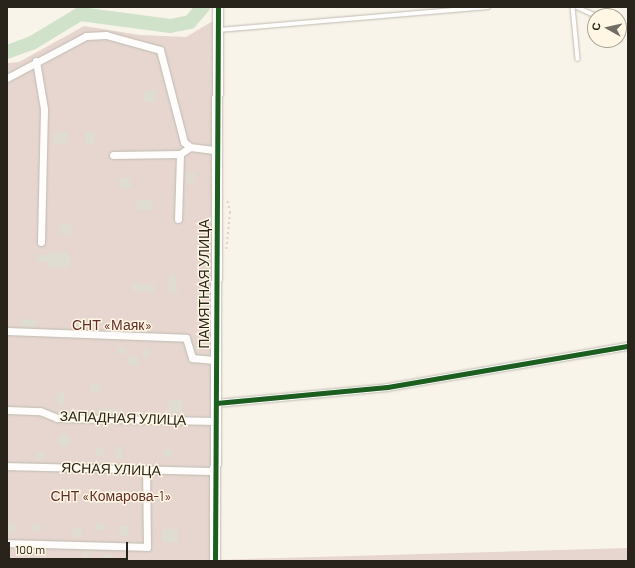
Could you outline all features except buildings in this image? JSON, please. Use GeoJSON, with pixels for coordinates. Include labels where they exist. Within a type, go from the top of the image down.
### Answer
{"type":"FeatureCollection","features":[{"type":"Feature","properties":{"kind":"street","name":"ПАМЯТНАЯ УЛИЦА"},"geometry":{"type":"LineString","coordinates":[[215,561],[217,360],[216,150],[218,7]]}},
{"type":"Feature","properties":{"kind":"street"},"geometry":{"type":"LineString","coordinates":[[7,78],[36,61],[86,36],[106,35],[160,50],[184,142],[190,147],[216,150]]}},
{"type":"Feature","properties":{"kind":"street"},"geometry":{"type":"LineString","coordinates":[[36,61],[44,109],[42,242]]}},
{"type":"Feature","properties":{"kind":"street"},"geometry":{"type":"LineString","coordinates":[[113,155],[180,154],[190,147]]}},
{"type":"Feature","properties":{"kind":"street"},"geometry":{"type":"LineString","coordinates":[[178,219],[180,154]]}},
{"type":"Feature","properties":{"kind":"street"},"geometry":{"type":"LineString","coordinates":[[7,331],[186,338],[192,358],[217,360]]}},
{"type":"Feature","properties":{"kind":"street"},"geometry":{"type":"LineString","coordinates":[[216,403],[387,387],[628,346]]}},
{"type":"Feature","properties":{"kind":"street","name":"ЗАПАДНАЯ УЛИЦА"},"geometry":{"type":"LineString","coordinates":[[7,410],[40,411],[57,418],[216,421]]}},
{"type":"Feature","properties":{"kind":"street","name":"ЯСНАЯ УЛИЦА"},"geometry":{"type":"LineString","coordinates":[[7,466],[216,471]]}},
{"type":"Feature","properties":{"kind":"street"},"geometry":{"type":"LineString","coordinates":[[7,543],[147,547],[146,470]]}},
{"type":"Feature","properties":{"kind":"lane"},"geometry":{"type":"LineString","coordinates":[[218,30],[488,7]]}},
{"type":"Feature","properties":{"kind":"lane"},"geometry":{"type":"LineString","coordinates":[[573,7],[578,58]]}},
{"type":"Feature","properties":{"kind":"lane"},"geometry":{"type":"LineString","coordinates":[[577,7],[587,12]]}},
{"type":"Feature","properties":{"kind":"green space","name":"СНТ «Маяк»"},"geometry":{"type":"Polygon","coordinates":[[[218,18],[215,560],[628,548],[628,561],[7,561],[7,63],[19,62],[84,26],[140,35],[186,37],[218,18]]]}},
{"type":"Feature","properties":{"kind":"waterway"},"geometry":{"type":"LineString","coordinates":[[7,52],[32,43],[80,14],[170,26],[190,22],[203,7]]}},
{"type":"Feature","properties":{"kind":"cycle path"},"geometry":{"type":"LineString","coordinates":[[215,561],[218,7]]}},
{"type":"Feature","properties":{"kind":"cycle path"},"geometry":{"type":"LineString","coordinates":[[216,403],[387,387],[628,346]]}},
{"type":"Feature","properties":{"kind":"park label","name":"СНТ «Комарова-1»"},"geometry":{"type":"Point","coordinates":[111,496]}}]}
